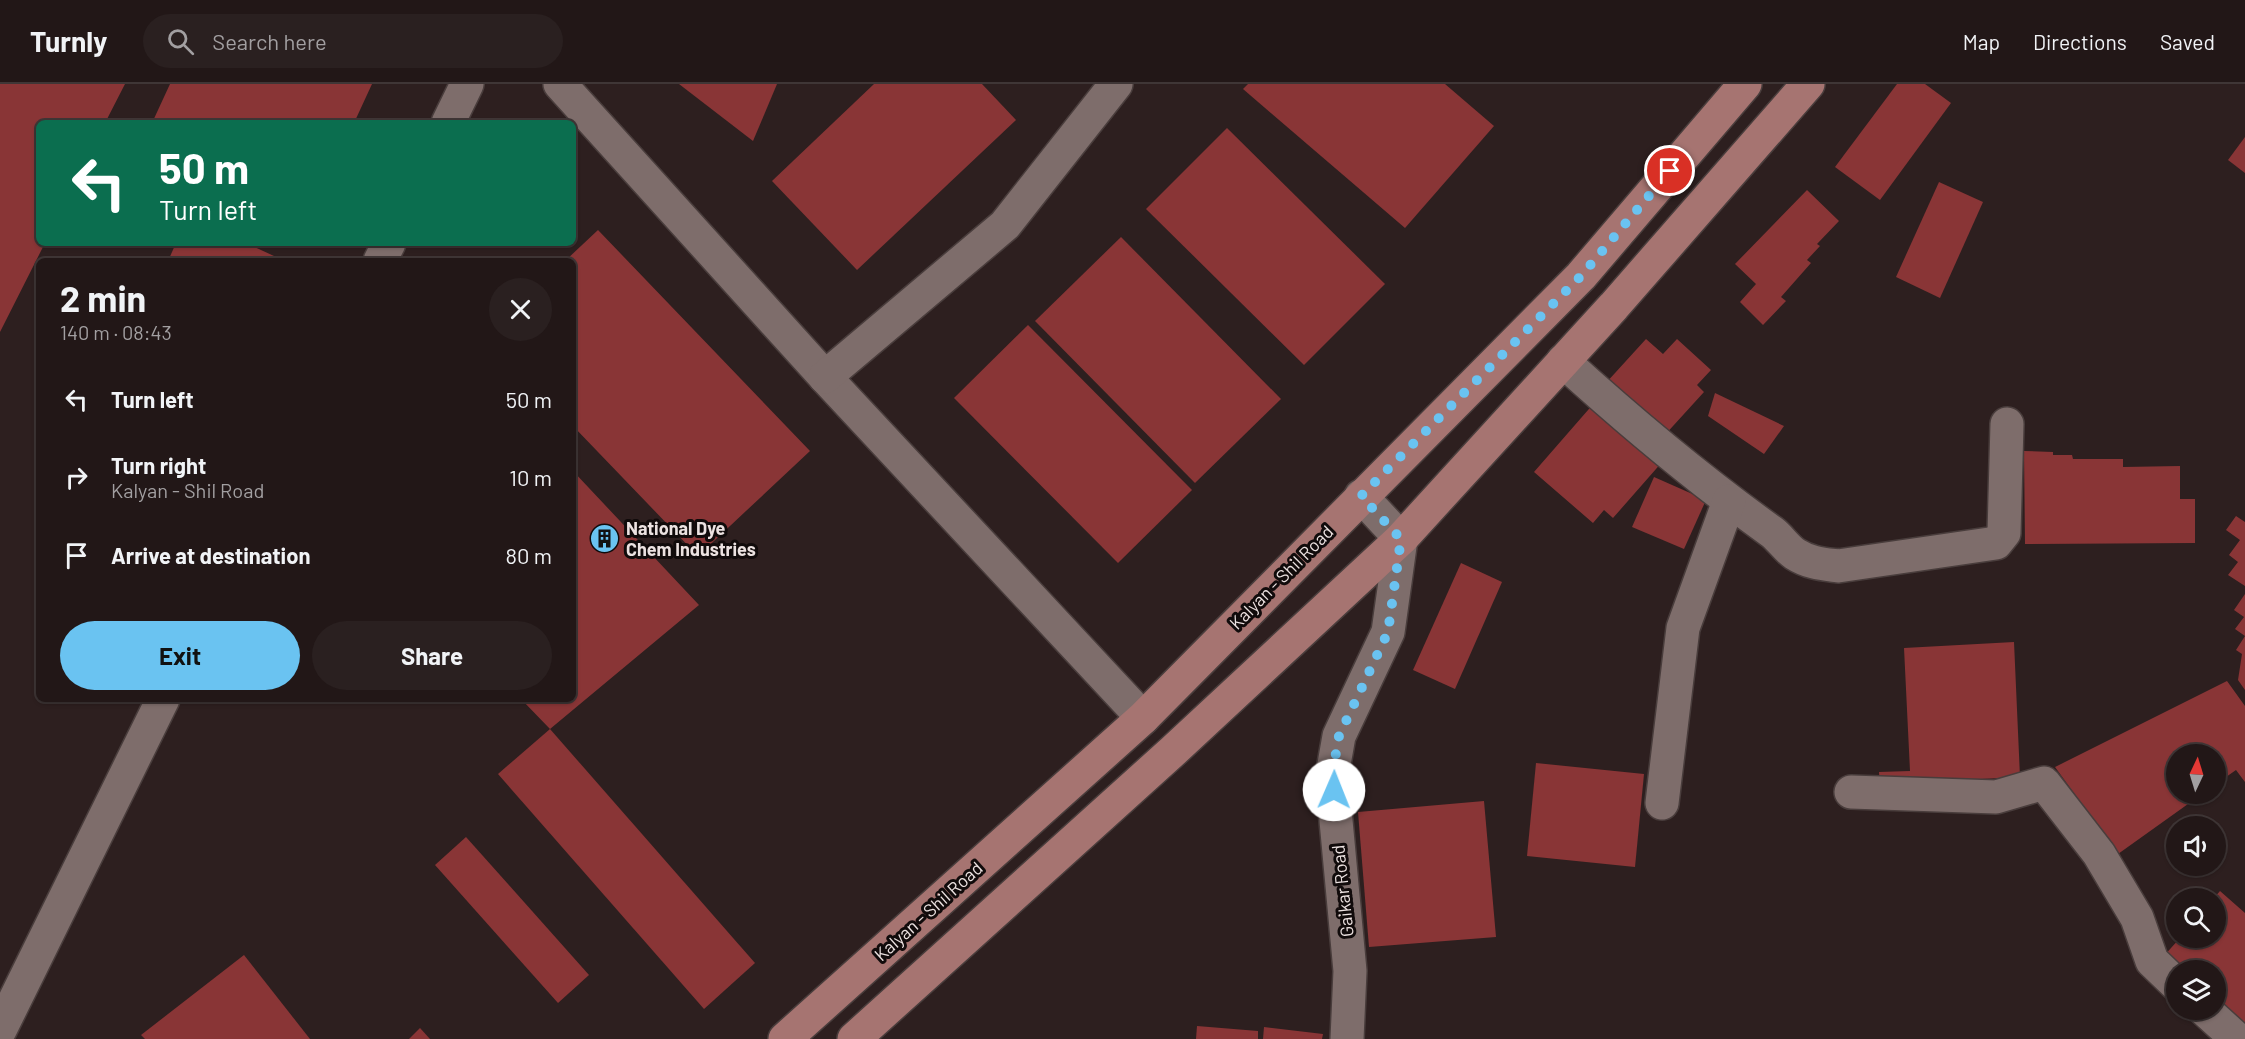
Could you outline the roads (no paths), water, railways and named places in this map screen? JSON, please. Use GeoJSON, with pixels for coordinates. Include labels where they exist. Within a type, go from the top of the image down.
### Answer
{"type":"FeatureCollection","features":[{"type":"Feature","properties":{"kind":"main road","name":"Kalyan - Shil Road"},"geometry":{"type":"LineString","coordinates":[[786,1039],[1143,718],[1581,276],[1745,84]]}},
{"type":"Feature","properties":{"kind":"main road"},"geometry":{"type":"LineString","coordinates":[[854,1039],[1164,759],[1401,539],[1614,306],[1808,84]]}},
{"type":"Feature","properties":{"kind":"street"},"geometry":{"type":"LineString","coordinates":[[449,120],[467,84]]}},
{"type":"Feature","properties":{"kind":"street"},"geometry":{"type":"LineString","coordinates":[[560,84],[825,377],[1143,718]]}},
{"type":"Feature","properties":{"kind":"street"},"geometry":{"type":"LineString","coordinates":[[825,377],[1005,225],[1116,84]]}},
{"type":"Feature","properties":{"kind":"street"},"geometry":{"type":"LineString","coordinates":[[1563,361],[1626,418],[1729,501],[1777,536],[1794,554],[1815,564],[1838,566],[1996,543],[2004,533],[2007,424]]}},
{"type":"Feature","properties":{"kind":"street"},"geometry":{"type":"LineString","coordinates":[[1361,496],[1401,539]]}},
{"type":"Feature","properties":{"kind":"street"},"geometry":{"type":"LineString","coordinates":[[1662,803],[1683,628],[1729,501]]}},
{"type":"Feature","properties":{"kind":"street","name":"Gaikar Road"},"geometry":{"type":"LineString","coordinates":[[1347,1039],[1350,971],[1333,770],[1339,736],[1388,632],[1401,539]]}},
{"type":"Feature","properties":{"kind":"street"},"geometry":{"type":"LineString","coordinates":[[0,1030],[163,702]]}},
{"type":"Feature","properties":{"kind":"street"},"geometry":{"type":"LineString","coordinates":[[1851,792],[1996,798],[2044,783],[2099,854],[2137,918],[2152,961],[2166,974]]}},
{"type":"Feature","properties":{"kind":"street"},"geometry":{"type":"LineString","coordinates":[[2216,1020],[2237,1039]]}},
{"type":"Feature","properties":{"kind":"place","name":"National Dye Chem Industries"},"geometry":{"type":"Point","coordinates":[605,538]}}]}
